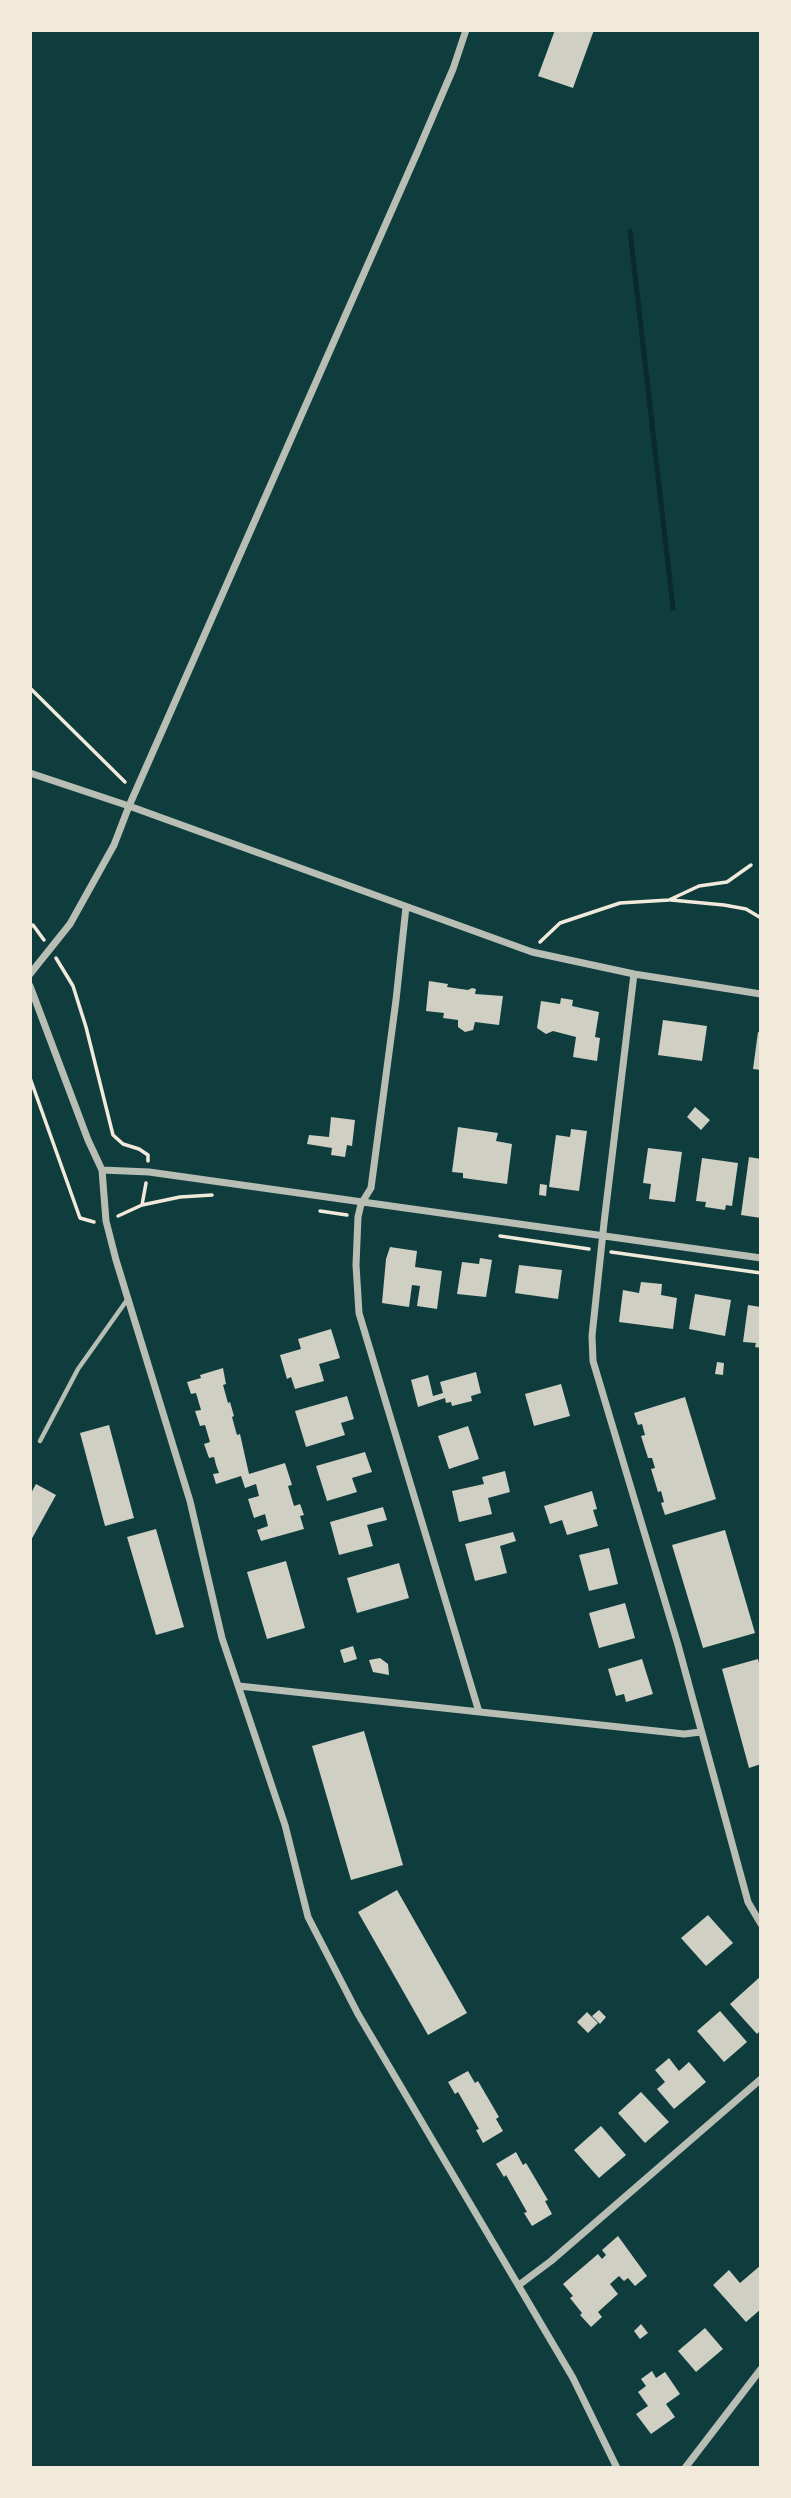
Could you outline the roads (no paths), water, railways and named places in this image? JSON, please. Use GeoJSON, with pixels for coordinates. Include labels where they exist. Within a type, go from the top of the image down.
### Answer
{"type":"FeatureCollection","features":[{"type":"Feature","properties":{"kind":"street"},"geometry":{"type":"LineString","coordinates":[[30,974],[70,924],[114,845],[417,153],[453,69],[466,30]]}},
{"type":"Feature","properties":{"kind":"street"},"geometry":{"type":"LineString","coordinates":[[30,774],[129,806],[532,952],[634,974],[761,994]]}},
{"type":"Feature","properties":{"kind":"street"},"geometry":{"type":"LineString","coordinates":[[406,907],[371,1188],[361,1204],[356,1236],[359,1313],[479,1712]]}},
{"type":"Feature","properties":{"kind":"street"},"geometry":{"type":"LineString","coordinates":[[634,974],[592,1336],[593,1361],[678,1645],[748,1902],[761,1924]]}},
{"type":"Feature","properties":{"kind":"street"},"geometry":{"type":"LineString","coordinates":[[30,986],[88,1140],[102,1170],[106,1221],[190,1501],[222,1638],[285,1825],[308,1917],[358,2014],[573,2378],[617,2468]]}},
{"type":"Feature","properties":{"kind":"street"},"geometry":{"type":"LineString","coordinates":[[102,1170],[149,1172],[361,1204],[761,1258]]}},
{"type":"Feature","properties":{"kind":"street"},"geometry":{"type":"LineString","coordinates":[[239,1686],[684,1734],[701,1732]]}},
{"type":"Feature","properties":{"kind":"street"},"geometry":{"type":"LineString","coordinates":[[519,2285],[551,2261],[761,2078]]}},
{"type":"Feature","properties":{"kind":"street"},"geometry":{"type":"LineString","coordinates":[[685,2468],[761,2369]]}},
{"type":"Feature","properties":{"kind":"lane"},"geometry":{"type":"LineString","coordinates":[[40,1441],[78,1369],[128,1299]]}},
{"type":"Feature","properties":{"kind":"waterway"},"geometry":{"type":"LineString","coordinates":[[630,231],[673,608]]}}]}
